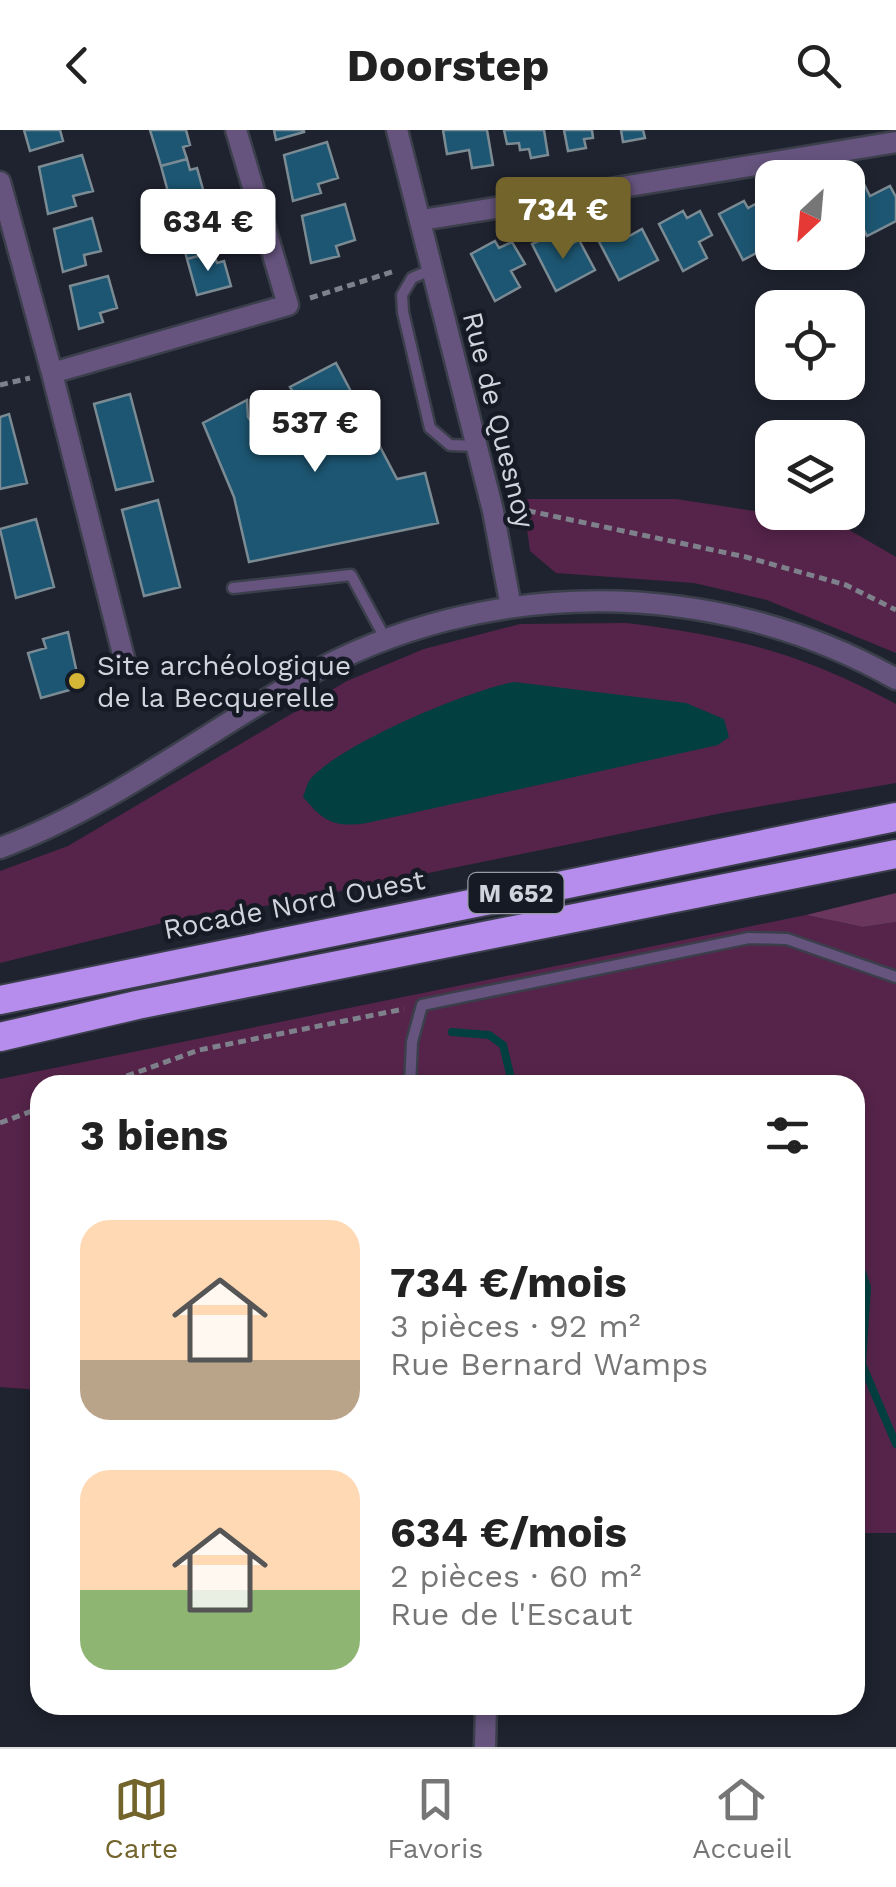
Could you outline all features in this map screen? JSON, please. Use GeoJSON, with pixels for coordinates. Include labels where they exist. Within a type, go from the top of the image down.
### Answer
{"type":"FeatureCollection","features":[{"type":"Feature","properties":{"kind":"highway","name":"Rocade Nord Ouest"},"geometry":{"type":"LineString","coordinates":[[0,1000],[896,817]]}},
{"type":"Feature","properties":{"kind":"highway","name":"M 652"},"geometry":{"type":"LineString","coordinates":[[0,1037],[211,990],[896,854]]}},
{"type":"Feature","properties":{"kind":"street"},"geometry":{"type":"LineString","coordinates":[[52,372],[288,305],[236,130]]}},
{"type":"Feature","properties":{"kind":"street","name":"Rue de Quesnoy"},"geometry":{"type":"LineString","coordinates":[[397,130],[494,511],[511,607]]}},
{"type":"Feature","properties":{"kind":"street"},"geometry":{"type":"LineString","coordinates":[[422,220],[896,142]]}},
{"type":"Feature","properties":{"kind":"street"},"geometry":{"type":"LineString","coordinates":[[0,182],[124,658]]}},
{"type":"Feature","properties":{"kind":"street"},"geometry":{"type":"LineString","coordinates":[[0,848],[51,827],[306,676],[386,640],[453,618],[511,607],[588,600],[702,609],[813,640],[894,678]]}},
{"type":"Feature","properties":{"kind":"street"},"geometry":{"type":"LineString","coordinates":[[485,1747],[486,1715]]}},
{"type":"Feature","properties":{"kind":"lane"},"geometry":{"type":"LineString","coordinates":[[433,264],[412,278],[402,304],[430,428],[458,448],[476,446]]}},
{"type":"Feature","properties":{"kind":"lane"},"geometry":{"type":"LineString","coordinates":[[233,588],[351,575],[386,640]]}},
{"type":"Feature","properties":{"kind":"lane"},"geometry":{"type":"LineString","coordinates":[[410,1075],[412,1042],[422,1005],[749,938],[786,939],[896,977]]}},
{"type":"Feature","properties":{"kind":"path"},"geometry":{"type":"LineString","coordinates":[[288,305],[433,264]]}},
{"type":"Feature","properties":{"kind":"path"},"geometry":{"type":"LineString","coordinates":[[0,385],[52,372]]}},
{"type":"Feature","properties":{"kind":"path"},"geometry":{"type":"LineString","coordinates":[[494,511],[523,507],[661,542],[746,557],[846,585],[896,610]]}},
{"type":"Feature","properties":{"kind":"path"},"geometry":{"type":"LineString","coordinates":[[130,1075],[199,1050],[422,1005]]}},
{"type":"Feature","properties":{"kind":"path"},"geometry":{"type":"LineString","coordinates":[[0,1123],[30,1112]]}},
{"type":"Feature","properties":{"kind":"shaded area"},"geometry":{"type":"Polygon","coordinates":[[[523,499],[676,499],[755,511],[755,530],[849,530],[896,557],[896,653],[767,600],[694,583],[556,573],[530,551],[523,499]]]}},
{"type":"Feature","properties":{"kind":"shaded area"},"geometry":{"type":"Polygon","coordinates":[[[627,623],[766,649],[829,671],[896,704],[896,783],[722,813],[272,905],[195,915],[0,963],[0,871],[68,846],[347,681],[424,649],[520,624],[627,623]]]}},
{"type":"Feature","properties":{"kind":"shaded area"},"geometry":{"type":"Polygon","coordinates":[[[514,682],[686,703],[724,719],[729,737],[718,745],[367,823],[346,825],[331,821],[303,797],[312,777],[352,748],[438,707],[514,682]]]}},
{"type":"Feature","properties":{"kind":"shaded area"},"geometry":{"type":"Polygon","coordinates":[[[896,893],[896,922],[863,927],[806,915],[896,893]]]}},
{"type":"Feature","properties":{"kind":"shaded area"},"geometry":{"type":"Polygon","coordinates":[[[806,915],[863,927],[896,922],[896,1533],[865,1533],[865,1075],[30,1075],[30,1389],[0,1387],[0,1079],[806,915]]]}},
{"type":"Feature","properties":{"kind":"building"},"geometry":{"type":"Polygon","coordinates":[[[24,130],[60,130],[63,141],[30,151],[24,130]]]}},
{"type":"Feature","properties":{"kind":"building"},"geometry":{"type":"Polygon","coordinates":[[[150,130],[186,130],[190,145],[183,147],[187,159],[161,166],[150,130]]]}},
{"type":"Feature","properties":{"kind":"building"},"geometry":{"type":"Polygon","coordinates":[[[274,130],[304,130],[304,132],[276,140],[274,130]]]}},
{"type":"Feature","properties":{"kind":"building"},"geometry":{"type":"Polygon","coordinates":[[[443,130],[487,130],[493,165],[472,168],[469,150],[447,154],[443,130]]]}},
{"type":"Feature","properties":{"kind":"building"},"geometry":{"type":"Polygon","coordinates":[[[504,130],[544,130],[548,155],[531,158],[529,149],[520,150],[519,143],[507,144],[504,130]]]}},
{"type":"Feature","properties":{"kind":"building"},"geometry":{"type":"Polygon","coordinates":[[[564,130],[592,130],[593,138],[584,139],[586,148],[568,151],[564,130]]]}},
{"type":"Feature","properties":{"kind":"building"},"geometry":{"type":"Polygon","coordinates":[[[621,130],[643,130],[645,138],[623,142],[621,130]]]}},
{"type":"Feature","properties":{"kind":"building"},"geometry":{"type":"Polygon","coordinates":[[[327,142],[338,178],[318,184],[321,193],[293,201],[284,155],[327,142]]]}},
{"type":"Feature","properties":{"kind":"building"},"geometry":{"type":"Polygon","coordinates":[[[82,155],[93,191],[73,196],[76,206],[48,214],[39,167],[82,155]]]}},
{"type":"Feature","properties":{"kind":"building"},"geometry":{"type":"Polygon","coordinates":[[[187,159],[190,170],[197,168],[204,193],[171,203],[161,166],[187,159]]]}},
{"type":"Feature","properties":{"kind":"building"},"geometry":{"type":"Polygon","coordinates":[[[865,186],[870,196],[890,186],[896,197],[896,221],[867,236],[865,186]]]}},
{"type":"Feature","properties":{"kind":"building"},"geometry":{"type":"Polygon","coordinates":[[[744,201],[748,208],[755,204],[755,254],[743,260],[719,214],[744,201]]]}},
{"type":"Feature","properties":{"kind":"building"},"geometry":{"type":"Polygon","coordinates":[[[345,204],[355,240],[336,246],[339,256],[311,263],[302,216],[345,204]]]}},
{"type":"Feature","properties":{"kind":"building"},"geometry":{"type":"Polygon","coordinates":[[[683,211],[687,218],[700,211],[712,235],[699,242],[707,258],[683,271],[659,224],[683,211]]]}},
{"type":"Feature","properties":{"kind":"building"},"geometry":{"type":"Polygon","coordinates":[[[210,213],[217,238],[210,240],[213,252],[187,259],[177,222],[210,213]]]}},
{"type":"Feature","properties":{"kind":"building"},"geometry":{"type":"Polygon","coordinates":[[[92,218],[101,251],[84,255],[86,265],[63,272],[54,229],[92,218]]]}},
{"type":"Feature","properties":{"kind":"building"},"geometry":{"type":"Polygon","coordinates":[[[614,224],[622,240],[642,229],[658,260],[619,280],[595,234],[614,224]]]}},
{"type":"Feature","properties":{"kind":"building"},"geometry":{"type":"Polygon","coordinates":[[[551,235],[560,250],[579,240],[595,270],[556,291],[532,244],[551,235]]]}},
{"type":"Feature","properties":{"kind":"building"},"geometry":{"type":"Polygon","coordinates":[[[495,241],[499,248],[512,242],[525,264],[511,271],[520,287],[495,301],[471,254],[495,241]]]}},
{"type":"Feature","properties":{"kind":"building"},"geometry":{"type":"Polygon","coordinates":[[[213,252],[217,263],[224,261],[231,286],[197,295],[187,259],[213,252]]]}},
{"type":"Feature","properties":{"kind":"building"},"geometry":{"type":"Polygon","coordinates":[[[108,276],[117,308],[100,313],[103,322],[79,329],[70,286],[108,276]]]}},
{"type":"Feature","properties":{"kind":"building"},"geometry":{"type":"Polygon","coordinates":[[[336,363],[397,479],[425,473],[438,523],[249,562],[234,497],[203,423],[247,400],[248,417],[256,428],[271,434],[285,432],[299,415],[298,400],[290,387],[336,363]]]}},
{"type":"Feature","properties":{"kind":"building"},"geometry":{"type":"Polygon","coordinates":[[[130,394],[153,481],[116,490],[94,404],[130,394]]]}},
{"type":"Feature","properties":{"kind":"building"},"geometry":{"type":"Polygon","coordinates":[[[9,414],[27,483],[0,489],[0,417],[9,414]]]}},
{"type":"Feature","properties":{"kind":"building"},"geometry":{"type":"Polygon","coordinates":[[[158,500],[180,587],[144,596],[122,510],[158,500]]]}},
{"type":"Feature","properties":{"kind":"building"},"geometry":{"type":"Polygon","coordinates":[[[36,519],[54,587],[16,598],[0,529],[36,519]]]}},
{"type":"Feature","properties":{"kind":"building"},"geometry":{"type":"Polygon","coordinates":[[[68,632],[80,687],[41,698],[28,653],[46,648],[43,639],[68,632]]]}},
{"type":"Feature","properties":{"kind":"waterway"},"geometry":{"type":"LineString","coordinates":[[452,1032],[489,1035],[503,1045],[510,1075]]}},
{"type":"Feature","properties":{"kind":"waterway"},"geometry":{"type":"LineString","coordinates":[[865,1281],[865,1318]]}},
{"type":"Feature","properties":{"kind":"waterway"},"geometry":{"type":"LineString","coordinates":[[865,1371],[896,1444]]}},
{"type":"Feature","properties":{"kind":"place","name":"Site archéologique de la Becquerelle"},"geometry":{"type":"Point","coordinates":[77,681]}}]}
